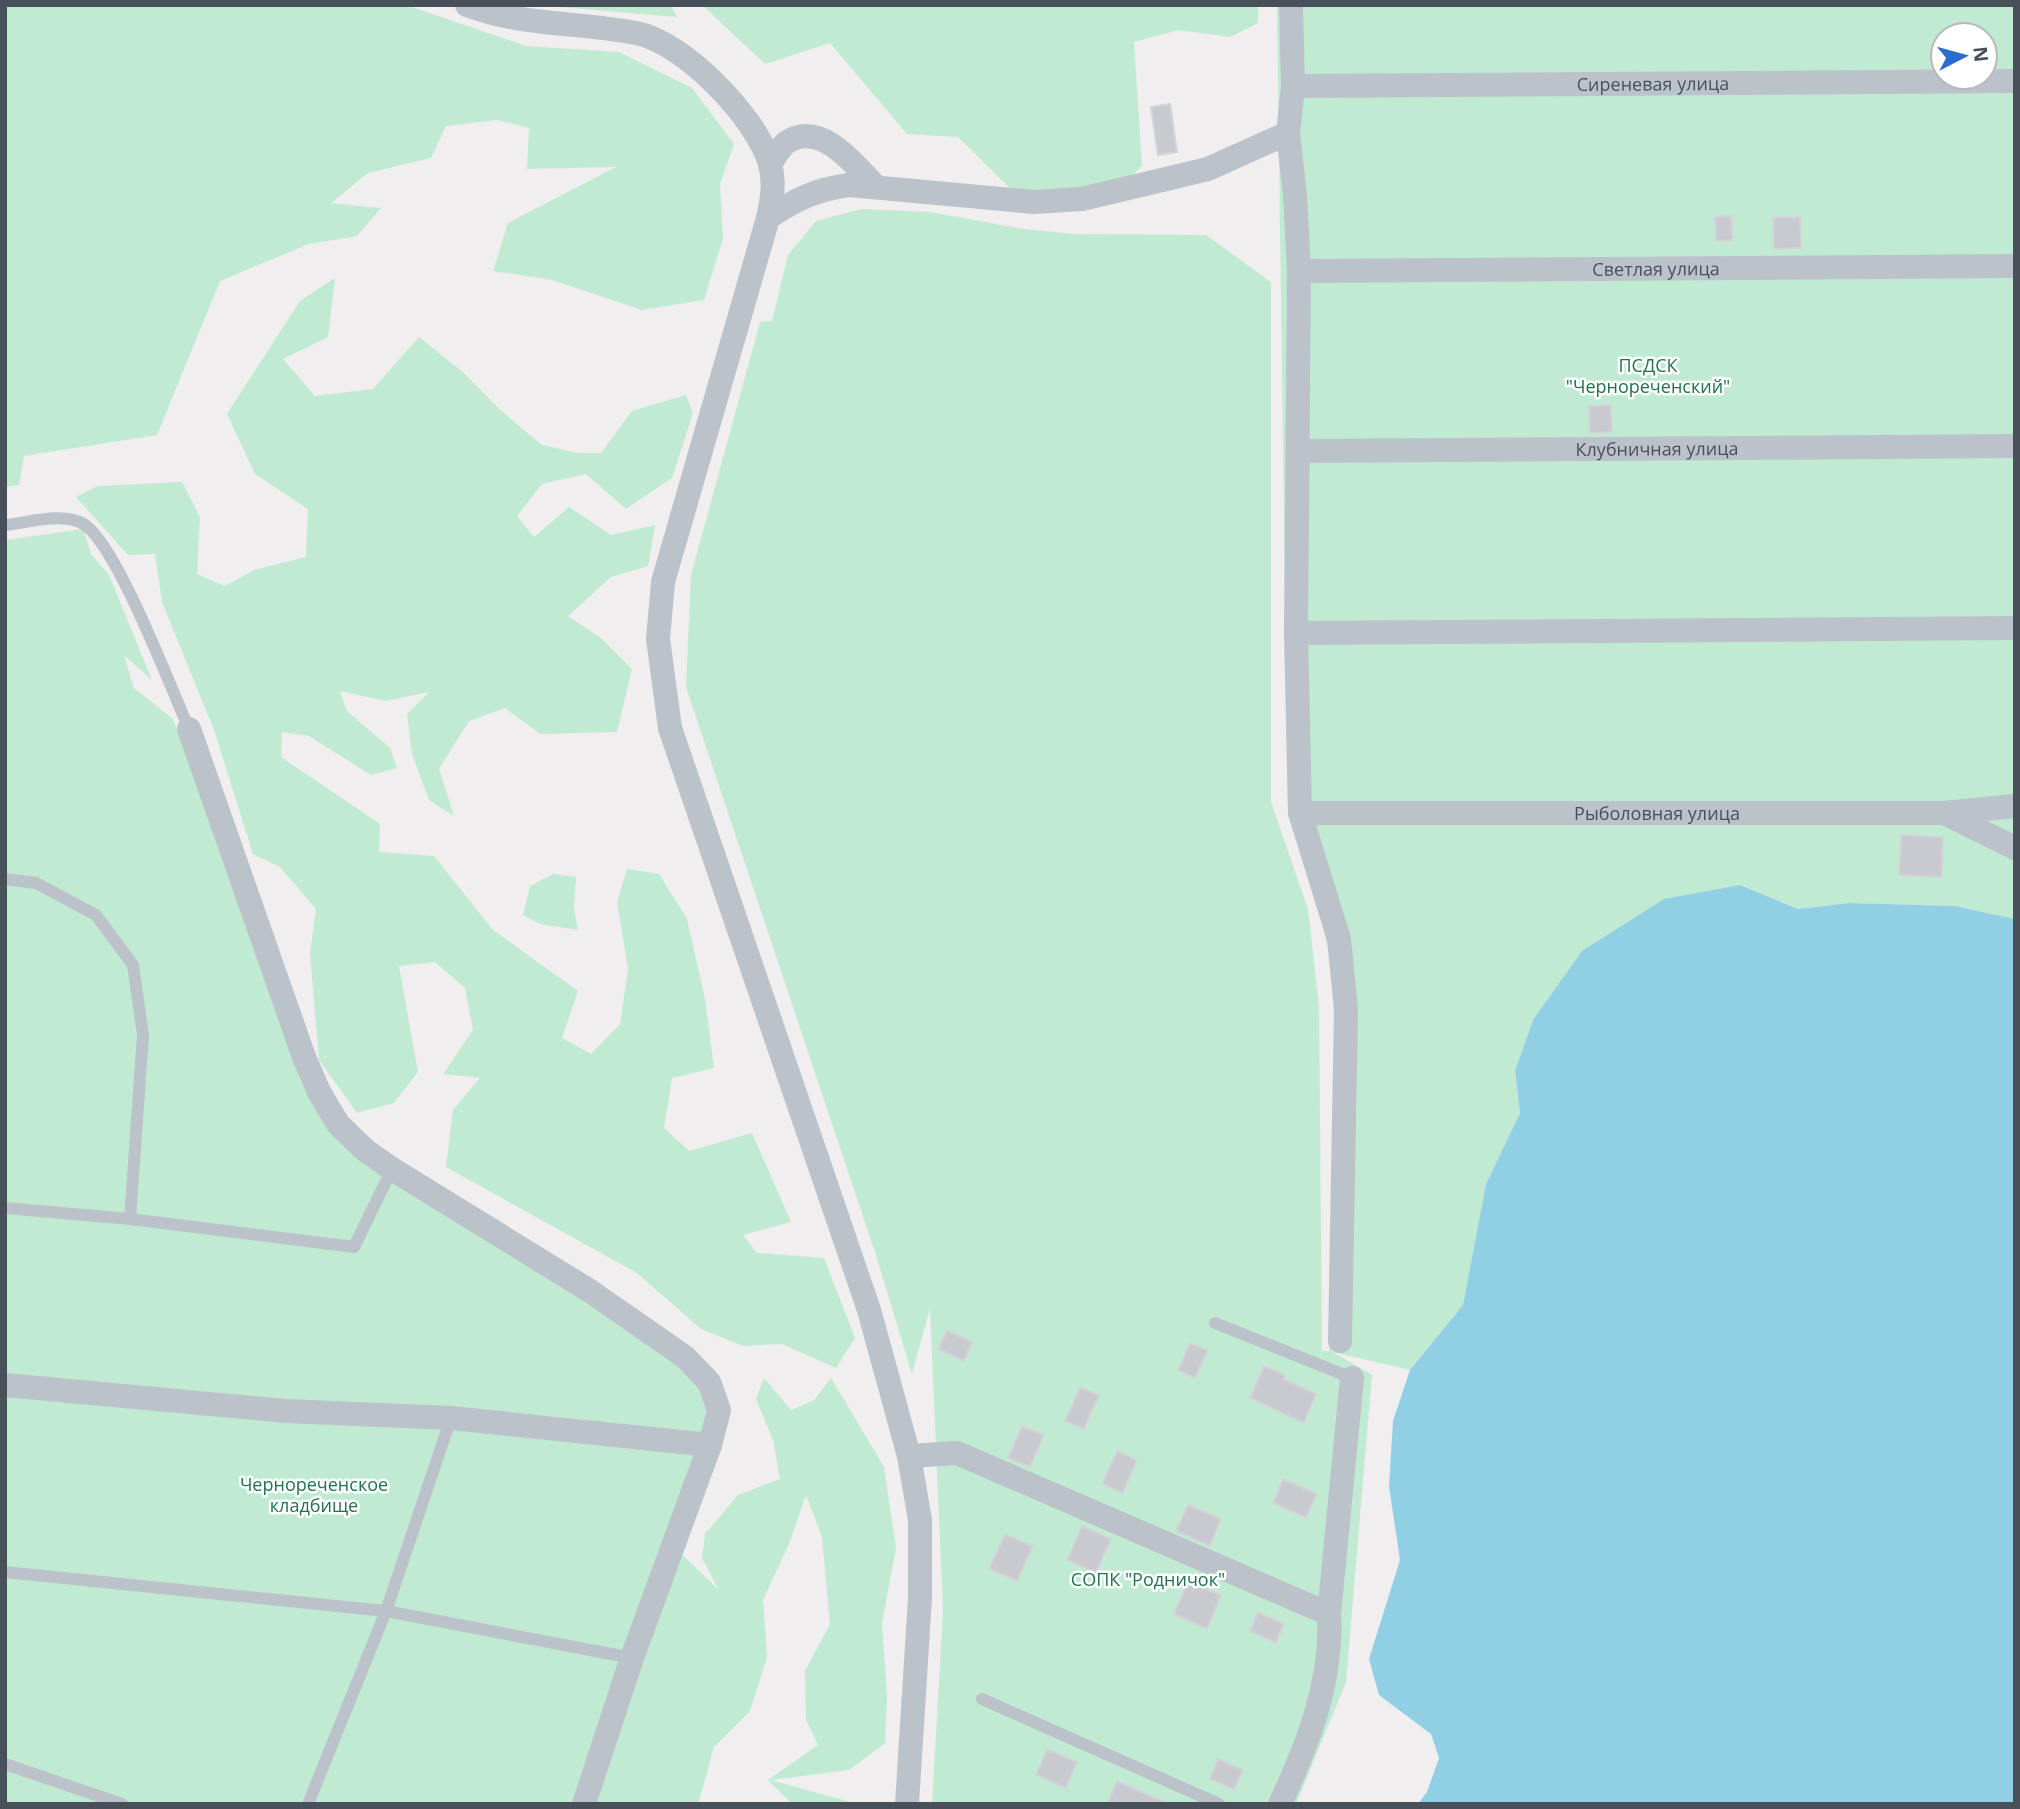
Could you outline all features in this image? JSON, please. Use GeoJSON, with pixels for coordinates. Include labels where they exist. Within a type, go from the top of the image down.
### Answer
{"type":"FeatureCollection","features":[{"type":"Feature","properties":{"kind":"street"},"geometry":{"type":"LineString","coordinates":[[467,5],[492,15],[639,33],[676,51],[711,77],[749,125],[770,164],[773,191],[768,218],[663,582],[659,639],[670,728],[860,1285],[909,1456],[920,1520],[920,1598],[907,1804]]}},
{"type":"Feature","properties":{"kind":"street"},"geometry":{"type":"LineString","coordinates":[[1291,5],[1293,86],[1287,134],[1296,195],[1299,271],[1296,633],[1300,813],[1339,939],[1346,1009],[1340,1341]]}},
{"type":"Feature","properties":{"kind":"street","name":"Сиреневая улица"},"geometry":{"type":"LineString","coordinates":[[1293,86],[2015,81]]}},
{"type":"Feature","properties":{"kind":"street"},"geometry":{"type":"LineString","coordinates":[[768,218],[796,199],[826,187],[849,185],[1034,202],[1082,199],[1208,169],[1287,134]]}},
{"type":"Feature","properties":{"kind":"street"},"geometry":{"type":"LineString","coordinates":[[770,164],[785,143],[803,136],[819,138],[841,151],[876,187]]}},
{"type":"Feature","properties":{"kind":"street","name":"Светлая улица"},"geometry":{"type":"LineString","coordinates":[[1299,271],[2015,266]]}},
{"type":"Feature","properties":{"kind":"street","name":"Клубничная улица"},"geometry":{"type":"LineString","coordinates":[[1298,451],[2015,446]]}},
{"type":"Feature","properties":{"kind":"street"},"geometry":{"type":"LineString","coordinates":[[1296,633],[2015,628]]}},
{"type":"Feature","properties":{"kind":"street"},"geometry":{"type":"LineString","coordinates":[[190,729],[304,1057],[319,1092],[338,1124],[365,1150],[392,1170],[590,1291],[685,1357],[709,1382],[719,1410],[710,1444],[632,1658],[584,1804]]}},
{"type":"Feature","properties":{"kind":"street","name":"Рыболовная улица"},"geometry":{"type":"LineString","coordinates":[[1300,813],[1944,813],[2015,806]]}},
{"type":"Feature","properties":{"kind":"street"},"geometry":{"type":"LineString","coordinates":[[1944,813],[2015,848]]}},
{"type":"Feature","properties":{"kind":"street"},"geometry":{"type":"LineString","coordinates":[[1280,1804],[1309,1742],[1331,1649],[1329,1614],[1352,1378]]}},
{"type":"Feature","properties":{"kind":"street"},"geometry":{"type":"LineString","coordinates":[[5,1385],[286,1411],[451,1418],[710,1444]]}},
{"type":"Feature","properties":{"kind":"street"},"geometry":{"type":"LineString","coordinates":[[909,1456],[957,1453],[1329,1614]]}},
{"type":"Feature","properties":{"kind":"lane"},"geometry":{"type":"LineString","coordinates":[[5,526],[62,519],[84,524],[109,552],[190,729]]}},
{"type":"Feature","properties":{"kind":"lane"},"geometry":{"type":"LineString","coordinates":[[5,879],[36,883],[96,915],[133,965],[143,1035],[130,1219]]}},
{"type":"Feature","properties":{"kind":"lane"},"geometry":{"type":"LineString","coordinates":[[5,1208],[130,1219],[354,1247],[392,1170]]}},
{"type":"Feature","properties":{"kind":"lane"},"geometry":{"type":"LineString","coordinates":[[1215,1323],[1352,1378]]}},
{"type":"Feature","properties":{"kind":"lane"},"geometry":{"type":"LineString","coordinates":[[308,1804],[386,1611],[451,1418]]}},
{"type":"Feature","properties":{"kind":"lane"},"geometry":{"type":"LineString","coordinates":[[5,1572],[386,1611],[632,1658]]}},
{"type":"Feature","properties":{"kind":"lane"},"geometry":{"type":"LineString","coordinates":[[982,1699],[1219,1804]]}},
{"type":"Feature","properties":{"kind":"lane"},"geometry":{"type":"LineString","coordinates":[[5,1764],[122,1804]]}},
{"type":"Feature","properties":{"kind":"green space"},"geometry":{"type":"Polygon","coordinates":[[[5,5],[406,5],[526,46],[619,52],[692,88],[734,144],[720,184],[723,239],[704,300],[642,310],[552,280],[493,271],[508,223],[616,167],[527,169],[529,128],[497,120],[446,126],[431,158],[368,173],[331,203],[381,208],[357,236],[309,244],[220,281],[157,435],[24,456],[19,485],[5,487],[5,5]]]}},
{"type":"Feature","properties":{"kind":"green space"},"geometry":{"type":"Polygon","coordinates":[[[536,5],[671,5],[677,17],[536,5]]]}},
{"type":"Feature","properties":{"kind":"green space"},"geometry":{"type":"Polygon","coordinates":[[[702,5],[1258,5],[1258,23],[1230,37],[1178,30],[1134,42],[1142,166],[1125,182],[1114,186],[1014,192],[958,137],[907,134],[830,43],[765,64],[702,5]]]}},
{"type":"Feature","properties":{"kind":"green space"},"geometry":{"type":"Polygon","coordinates":[[[1277,5],[2015,5],[2015,919],[1955,906],[1849,903],[1798,909],[1740,885],[1533,1020],[1515,1071],[1520,1113],[1486,1184],[1463,1305],[1410,1370],[1333,1352],[1372,1375],[1346,1682],[1296,1804],[932,1804],[943,1611],[930,1308],[912,1374],[876,1255],[686,687],[691,575],[760,322],[772,321],[788,255],[816,221],[861,209],[930,212],[1023,229],[1075,234],[1206,235],[1271,282],[1271,802],[1308,909],[1319,1007],[1322,1351],[1329,1351],[1335,1057],[1332,967],[1317,899],[1288,814],[1277,5]]]}},
{"type":"Feature","properties":{"kind":"green space"},"geometry":{"type":"Polygon","coordinates":[[[335,278],[328,337],[283,359],[315,396],[373,389],[419,337],[465,374],[498,408],[542,445],[578,453],[601,453],[632,411],[686,395],[693,413],[672,478],[626,509],[586,474],[542,484],[517,516],[534,537],[569,507],[611,535],[655,525],[648,566],[611,577],[568,616],[601,638],[632,669],[617,732],[540,734],[505,708],[469,721],[439,769],[454,816],[429,800],[412,754],[407,714],[429,692],[386,701],[340,691],[347,711],[390,748],[397,768],[371,775],[309,736],[282,732],[281,757],[380,824],[379,852],[434,856],[493,930],[578,991],[562,1038],[591,1054],[620,1024],[628,969],[617,902],[627,869],[659,874],[687,919],[705,999],[714,1068],[672,1078],[664,1128],[689,1151],[752,1133],[791,1222],[743,1235],[757,1253],[824,1258],[855,1338],[836,1368],[782,1344],[743,1346],[701,1329],[637,1273],[446,1167],[453,1110],[480,1078],[443,1074],[473,1030],[465,988],[435,962],[399,966],[418,1072],[394,1103],[357,1113],[319,1060],[310,953],[316,909],[280,867],[253,854],[214,730],[162,602],[155,554],[128,555],[76,497],[98,486],[182,482],[200,517],[197,574],[225,586],[254,570],[306,557],[308,509],[255,474],[227,414],[300,301],[335,278]]]}},
{"type":"Feature","properties":{"kind":"green space","name":"Чернореченское кладбище"},"geometry":{"type":"Polygon","coordinates":[[[83,529],[91,554],[109,575],[152,680],[124,655],[134,688],[173,719],[299,1063],[332,1126],[589,1301],[692,1375],[712,1411],[671,1544],[719,1590],[702,1558],[705,1534],[738,1495],[780,1479],[773,1440],[756,1399],[764,1378],[791,1410],[814,1400],[831,1378],[884,1467],[896,1548],[882,1623],[887,1696],[885,1743],[849,1770],[771,1780],[857,1804],[792,1804],[768,1780],[818,1745],[806,1720],[805,1671],[830,1624],[822,1537],[806,1495],[789,1544],[763,1600],[767,1657],[750,1711],[714,1747],[699,1801],[694,1804],[5,1804],[5,540],[83,529]]]}},
{"type":"Feature","properties":{"kind":"green space"},"geometry":{"type":"Polygon","coordinates":[[[553,874],[576,877],[574,908],[578,930],[540,924],[523,915],[530,886],[553,874]]]}},
{"type":"Feature","properties":{"kind":"water"},"geometry":{"type":"Polygon","coordinates":[[[1740,885],[1798,909],[1849,903],[1955,906],[2015,919],[2015,1804],[1418,1804],[1427,1792],[1439,1758],[1431,1734],[1379,1695],[1369,1659],[1400,1560],[1389,1486],[1393,1421],[1410,1370],[1463,1305],[1486,1184],[1520,1113],[1515,1071],[1533,1020],[1582,951],[1664,899],[1740,885]]]}},
{"type":"Feature","properties":{"kind":"building"},"geometry":{"type":"Polygon","coordinates":[[[1170,104],[1177,152],[1158,155],[1151,107],[1170,104]]]}},
{"type":"Feature","properties":{"kind":"building"},"geometry":{"type":"Polygon","coordinates":[[[1731,216],[1733,240],[1716,241],[1715,217],[1731,216]]]}},
{"type":"Feature","properties":{"kind":"building"},"geometry":{"type":"Polygon","coordinates":[[[1800,217],[1801,248],[1774,249],[1773,218],[1800,217]]]}},
{"type":"Feature","properties":{"kind":"building"},"geometry":{"type":"Polygon","coordinates":[[[1611,405],[1612,432],[1590,433],[1589,406],[1611,405]]]}},
{"type":"Feature","properties":{"kind":"building"},"geometry":{"type":"Polygon","coordinates":[[[1901,835],[1943,837],[1942,877],[1899,875],[1901,835]]]}},
{"type":"Feature","properties":{"kind":"building"},"geometry":{"type":"Polygon","coordinates":[[[947,1330],[972,1342],[964,1361],[938,1349],[947,1330]]]}},
{"type":"Feature","properties":{"kind":"building"},"geometry":{"type":"Polygon","coordinates":[[[1190,1343],[1208,1350],[1195,1378],[1178,1370],[1190,1343]]]}},
{"type":"Feature","properties":{"kind":"building"},"geometry":{"type":"Polygon","coordinates":[[[1264,1366],[1316,1394],[1304,1423],[1250,1398],[1264,1366]]]}},
{"type":"Feature","properties":{"kind":"building"},"geometry":{"type":"Polygon","coordinates":[[[1080,1387],[1099,1395],[1084,1429],[1065,1421],[1080,1387]]]}},
{"type":"Feature","properties":{"kind":"building"},"geometry":{"type":"Polygon","coordinates":[[[1022,1426],[1044,1435],[1030,1467],[1008,1458],[1022,1426]]]}},
{"type":"Feature","properties":{"kind":"building"},"geometry":{"type":"Polygon","coordinates":[[[1117,1451],[1137,1460],[1123,1493],[1102,1484],[1117,1451]]]}},
{"type":"Feature","properties":{"kind":"building"},"geometry":{"type":"Polygon","coordinates":[[[1283,1479],[1317,1494],[1306,1518],[1273,1503],[1283,1479]]]}},
{"type":"Feature","properties":{"kind":"building"},"geometry":{"type":"Polygon","coordinates":[[[1188,1505],[1221,1519],[1210,1546],[1176,1531],[1188,1505]]]}},
{"type":"Feature","properties":{"kind":"building"},"geometry":{"type":"Polygon","coordinates":[[[1082,1526],[1111,1539],[1096,1573],[1067,1560],[1082,1526]]]}},
{"type":"Feature","properties":{"kind":"building"},"geometry":{"type":"Polygon","coordinates":[[[1005,1534],[1033,1546],[1017,1581],[989,1569],[1005,1534]]]}},
{"type":"Feature","properties":{"kind":"building"},"geometry":{"type":"Polygon","coordinates":[[[1188,1581],[1221,1595],[1207,1629],[1174,1614],[1188,1581]]]}},
{"type":"Feature","properties":{"kind":"building"},"geometry":{"type":"Polygon","coordinates":[[[1258,1612],[1284,1624],[1276,1643],[1250,1631],[1258,1612]]]}},
{"type":"Feature","properties":{"kind":"building"},"geometry":{"type":"Polygon","coordinates":[[[1047,1749],[1077,1762],[1066,1788],[1036,1775],[1047,1749]]]}},
{"type":"Feature","properties":{"kind":"building"},"geometry":{"type":"Polygon","coordinates":[[[1218,1759],[1243,1770],[1234,1790],[1210,1779],[1218,1759]]]}},
{"type":"Feature","properties":{"kind":"building"},"geometry":{"type":"Polygon","coordinates":[[[1117,1781],[1169,1804],[1107,1804],[1117,1781]]]}},
{"type":"Feature","properties":{"kind":"park label","name":"ПСДСК \"Чернореченский\""},"geometry":{"type":"Point","coordinates":[1648,375]}},
{"type":"Feature","properties":{"kind":"park label","name":"СОПК \"Родничок\""},"geometry":{"type":"Point","coordinates":[1148,1579]}}]}
